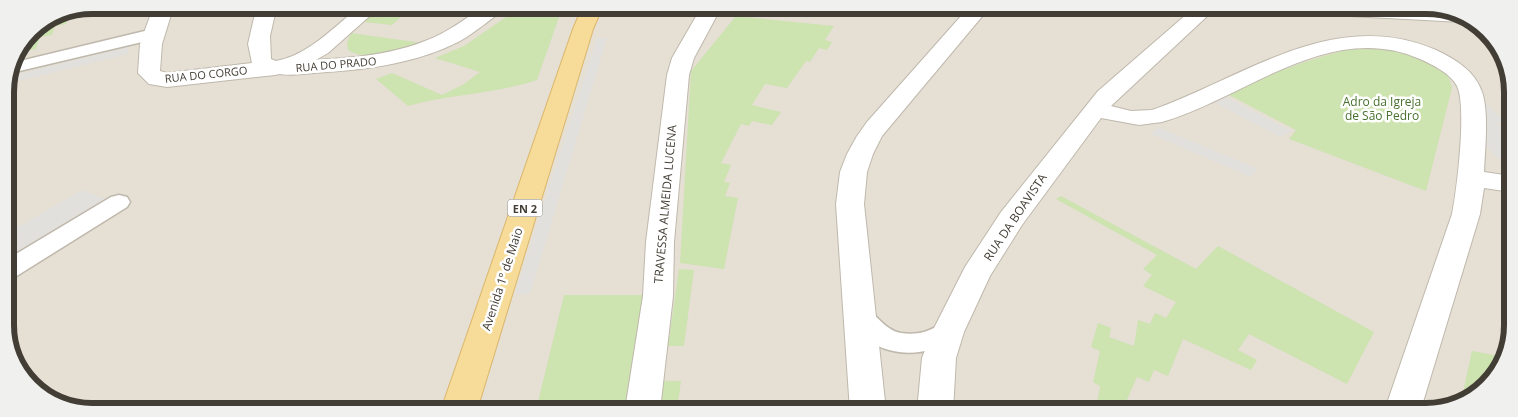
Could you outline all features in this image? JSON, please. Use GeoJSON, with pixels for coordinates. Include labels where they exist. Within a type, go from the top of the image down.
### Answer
{"type":"FeatureCollection","features":[{"type":"Feature","properties":{"kind":"main road","name":"Avenida 1º de Maio"},"geometry":{"type":"LineString","coordinates":[[461,403],[590,14]]}},
{"type":"Feature","properties":{"kind":"street","name":"RUA DO CORGO"},"geometry":{"type":"LineString","coordinates":[[161,14],[153,34],[149,73],[157,79],[174,79],[224,72],[278,68]]}},
{"type":"Feature","properties":{"kind":"street"},"geometry":{"type":"LineString","coordinates":[[265,14],[259,52],[264,65],[278,68],[294,64],[309,56],[361,14]]}},
{"type":"Feature","properties":{"kind":"street","name":"RUA DO PRADO"},"geometry":{"type":"LineString","coordinates":[[278,68],[355,64],[406,54],[454,36],[486,14]]}},
{"type":"Feature","properties":{"kind":"street","name":"TRAVESSA ALMEIDA LUCENA"},"geometry":{"type":"LineString","coordinates":[[643,403],[658,296],[660,242],[678,75],[683,58],[708,14]]}},
{"type":"Feature","properties":{"kind":"street"},"geometry":{"type":"LineString","coordinates":[[867,403],[858,315],[850,204],[850,182],[854,164],[864,144],[876,127],[974,14]]}},
{"type":"Feature","properties":{"kind":"street","name":"RUA DA BOAVISTA"},"geometry":{"type":"LineString","coordinates":[[936,403],[937,371],[948,332],[976,275],[1003,230],[1095,108],[1106,96],[1199,14]]}},
{"type":"Feature","properties":{"kind":"street"},"geometry":{"type":"LineString","coordinates":[[1095,108],[1128,118],[1155,116],[1297,57],[1341,43],[1376,41],[1416,49],[1448,66],[1465,80],[1470,87],[1474,107],[1466,214],[1405,403]]}},
{"type":"Feature","properties":{"kind":"street"},"geometry":{"type":"LineString","coordinates":[[1470,178],[1504,183]]}},
{"type":"Feature","properties":{"kind":"lane"},"geometry":{"type":"LineString","coordinates":[[18,67],[153,34]]}},
{"type":"Feature","properties":{"kind":"lane"},"geometry":{"type":"LineString","coordinates":[[14,266],[120,202]]}},
{"type":"Feature","properties":{"kind":"lane"},"geometry":{"type":"LineString","coordinates":[[858,315],[865,325],[882,338],[900,344],[933,341],[948,332]]}},
{"type":"Feature","properties":{"kind":"shaded area"},"geometry":{"type":"Polygon","coordinates":[[[81,14],[1437,14],[1447,16],[1465,24],[1481,37],[1491,48],[1503,76],[1504,336],[1502,346],[1491,369],[1474,387],[1456,397],[1442,402],[1431,403],[81,403],[71,401],[44,387],[30,373],[24,364],[15,341],[14,87],[16,71],[22,57],[40,33],[53,24],[81,14]]]}},
{"type":"Feature","properties":{"kind":"shaded area"},"geometry":{"type":"Polygon","coordinates":[[[597,38],[607,38],[530,294],[515,294],[597,38]]]}},
{"type":"Feature","properties":{"kind":"shaded area"},"geometry":{"type":"Polygon","coordinates":[[[127,47],[129,54],[15,82],[16,75],[127,47]]]}},
{"type":"Feature","properties":{"kind":"shaded area"},"geometry":{"type":"Polygon","coordinates":[[[1226,97],[1291,131],[1280,137],[1214,102],[1226,97]]]}},
{"type":"Feature","properties":{"kind":"shaded area"},"geometry":{"type":"Polygon","coordinates":[[[1482,100],[1504,120],[1504,123],[1496,123],[1504,130],[1504,135],[1498,135],[1504,141],[1504,149],[1501,149],[1504,152],[1504,159],[1498,159],[1484,145],[1482,100]]]}},
{"type":"Feature","properties":{"kind":"shaded area"},"geometry":{"type":"Polygon","coordinates":[[[1158,127],[1258,169],[1251,177],[1151,134],[1158,127]]]}},
{"type":"Feature","properties":{"kind":"shaded area"},"geometry":{"type":"Polygon","coordinates":[[[82,190],[105,199],[14,253],[14,229],[82,190]]]}},
{"type":"Feature","properties":{"kind":"green space"},"geometry":{"type":"Polygon","coordinates":[[[373,14],[403,15],[392,25],[364,22],[373,14]]]}},
{"type":"Feature","properties":{"kind":"green space"},"geometry":{"type":"Polygon","coordinates":[[[510,14],[560,14],[537,80],[521,85],[408,106],[376,79],[392,73],[442,95],[464,84],[480,72],[435,58],[464,46],[510,14]]]}},
{"type":"Feature","properties":{"kind":"green space"},"geometry":{"type":"Polygon","coordinates":[[[736,16],[834,26],[825,40],[832,42],[827,50],[819,48],[810,62],[806,61],[787,88],[765,84],[752,105],[781,112],[772,125],[752,121],[749,126],[741,124],[721,163],[731,165],[724,182],[730,183],[725,196],[738,198],[724,269],[680,263],[691,71],[736,16]]]}},
{"type":"Feature","properties":{"kind":"green space"},"geometry":{"type":"Polygon","coordinates":[[[68,18],[66,24],[55,26],[52,35],[40,37],[36,49],[26,51],[40,33],[53,24],[68,18]]]}},
{"type":"Feature","properties":{"kind":"green space"},"geometry":{"type":"Polygon","coordinates":[[[351,33],[422,43],[395,53],[365,56],[348,50],[347,43],[351,33]]]}},
{"type":"Feature","properties":{"kind":"green space","name":"Adro da Igreja de São Pedro"},"geometry":{"type":"Polygon","coordinates":[[[1375,45],[1409,53],[1421,58],[1442,70],[1449,78],[1452,88],[1426,191],[1289,139],[1296,130],[1227,94],[1263,78],[1318,58],[1375,45]]]}},
{"type":"Feature","properties":{"kind":"green space"},"geometry":{"type":"Polygon","coordinates":[[[1061,196],[1196,269],[1218,246],[1374,332],[1347,384],[1249,334],[1238,350],[1257,360],[1251,370],[1183,339],[1168,376],[1154,370],[1149,382],[1137,377],[1126,403],[1097,403],[1100,386],[1093,382],[1100,351],[1091,347],[1098,323],[1111,328],[1109,337],[1134,346],[1138,320],[1150,324],[1155,313],[1166,318],[1176,302],[1143,286],[1152,275],[1143,269],[1157,255],[1056,199],[1061,196]]]}},
{"type":"Feature","properties":{"kind":"green space"},"geometry":{"type":"Polygon","coordinates":[[[679,269],[694,270],[684,346],[668,346],[679,269]]]}},
{"type":"Feature","properties":{"kind":"green space"},"geometry":{"type":"Polygon","coordinates":[[[564,295],[645,295],[630,403],[538,403],[564,295]]]}},
{"type":"Feature","properties":{"kind":"green space"},"geometry":{"type":"Polygon","coordinates":[[[1472,351],[1498,356],[1485,377],[1463,394],[1472,351]]]}},
{"type":"Feature","properties":{"kind":"green space"},"geometry":{"type":"Polygon","coordinates":[[[663,381],[681,381],[678,403],[660,403],[663,381]]]}}]}
